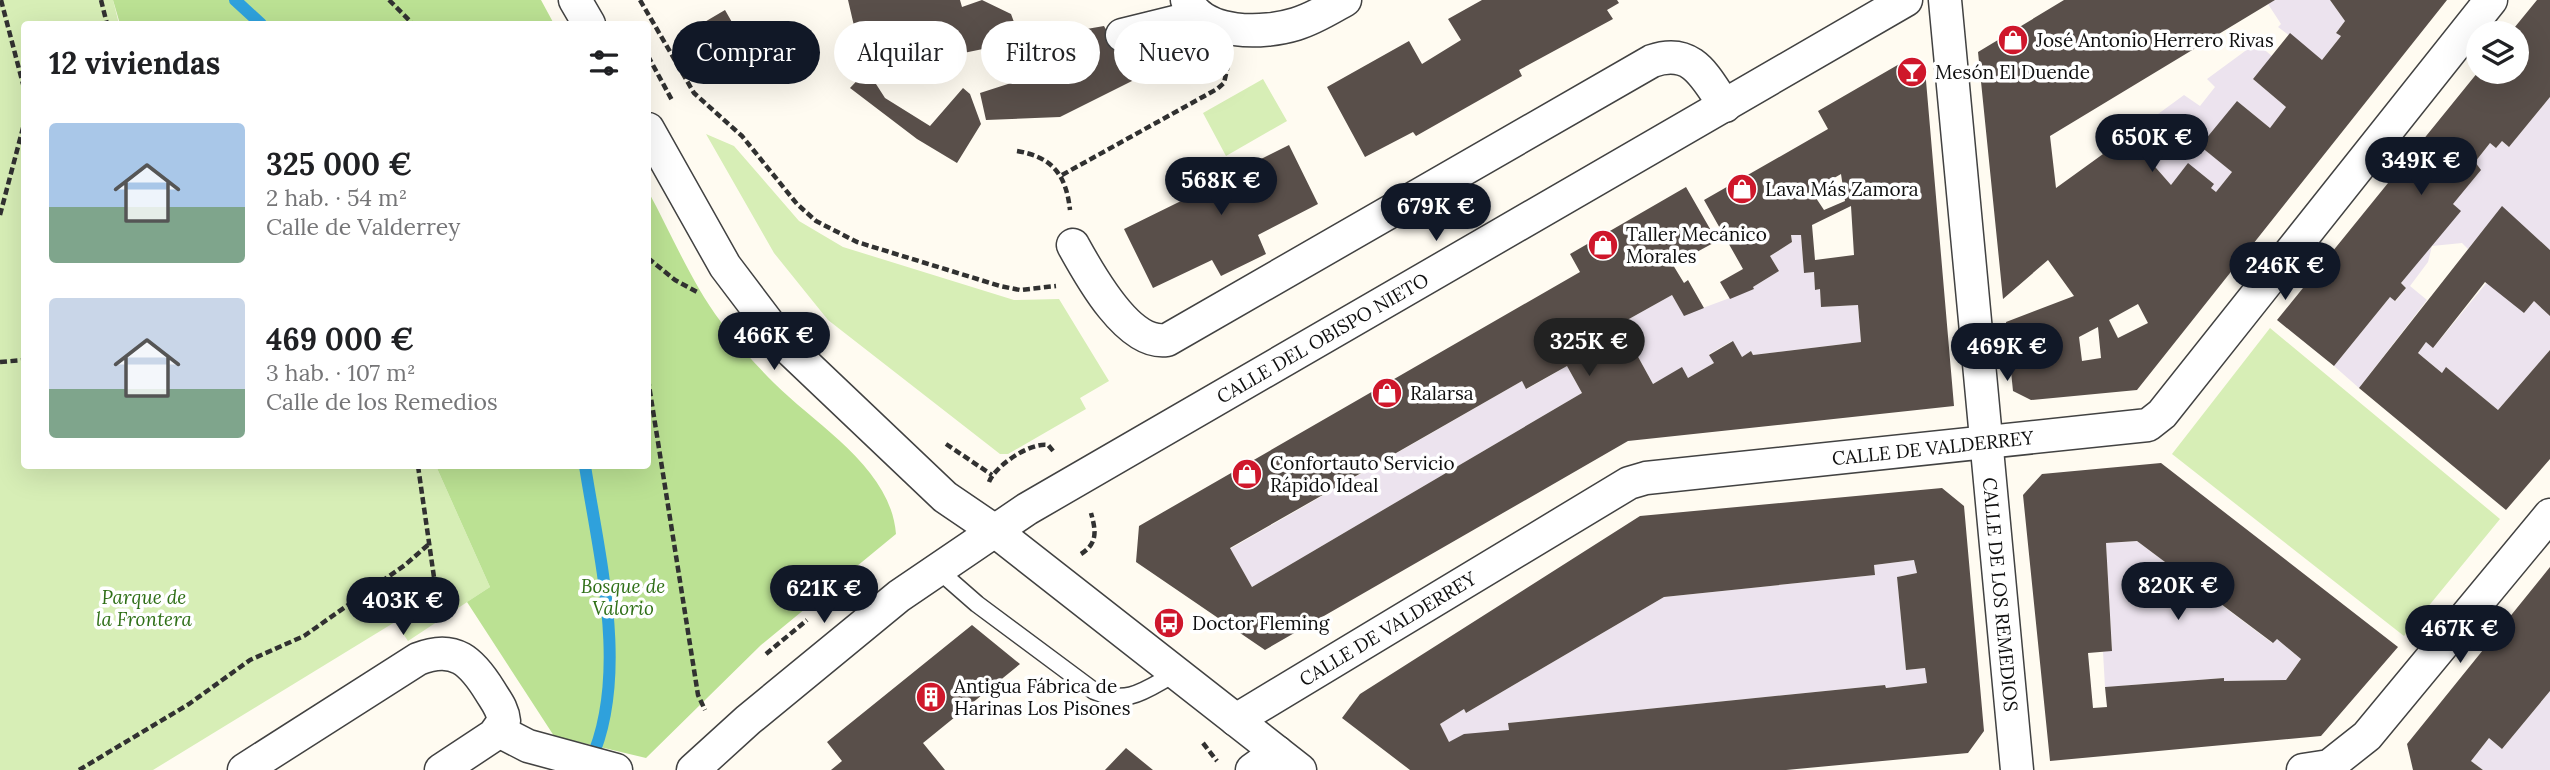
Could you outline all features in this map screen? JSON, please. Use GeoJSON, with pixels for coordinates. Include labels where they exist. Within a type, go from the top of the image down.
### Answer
{"type":"FeatureCollection","features":[{"type":"Feature","properties":{"kind":"street"},"geometry":{"type":"LineString","coordinates":[[575,0],[587,21]]}},
{"type":"Feature","properties":{"kind":"street"},"geometry":{"type":"LineString","coordinates":[[1176,21],[1203,14],[1284,27],[1311,18],[1345,0]]}},
{"type":"Feature","properties":{"kind":"street","name":"CALLE DEL OBISPO NIETO"},"geometry":{"type":"LineString","coordinates":[[693,770],[722,759],[894,601],[937,569],[1054,493],[1906,0]]}},
{"type":"Feature","properties":{"kind":"street","name":"CALLE DE LOS REMEDIOS"},"geometry":{"type":"LineString","coordinates":[[1945,0],[2017,770]]}},
{"type":"Feature","properties":{"kind":"street","name":"CALLE DE VALDERREY"},"geometry":{"type":"LineString","coordinates":[[1236,720],[1629,482],[1646,478],[2139,428],[2155,421],[2491,0]]}},
{"type":"Feature","properties":{"kind":"street"},"geometry":{"type":"LineString","coordinates":[[1073,246],[1103,298],[1143,334],[1158,341],[1167,340],[1652,61],[1671,56],[1689,61],[1725,106]]}},
{"type":"Feature","properties":{"kind":"street"},"geometry":{"type":"LineString","coordinates":[[651,134],[731,274],[784,344],[820,382],[945,497],[995,531],[1236,720],[1276,764]]}},
{"type":"Feature","properties":{"kind":"street"},"geometry":{"type":"LineString","coordinates":[[2321,769],[2348,755],[2375,728],[2550,515]]}},
{"type":"Feature","properties":{"kind":"street"},"geometry":{"type":"LineString","coordinates":[[244,770],[418,659],[447,654],[460,657],[476,668],[502,710],[504,721],[499,731],[441,770]]}},
{"type":"Feature","properties":{"kind":"street"},"geometry":{"type":"LineString","coordinates":[[499,731],[528,747],[616,770]]}},
{"type":"Feature","properties":{"kind":"lane"},"geometry":{"type":"LineString","coordinates":[[937,569],[1094,691],[1109,697],[1133,696],[1176,673]]}},
{"type":"Feature","properties":{"kind":"path"},"geometry":{"type":"LineString","coordinates":[[1,0],[21,77]]}},
{"type":"Feature","properties":{"kind":"path"},"geometry":{"type":"LineString","coordinates":[[101,0],[106,21]]}},
{"type":"Feature","properties":{"kind":"path"},"geometry":{"type":"LineString","coordinates":[[389,0],[411,21]]}},
{"type":"Feature","properties":{"kind":"path"},"geometry":{"type":"LineString","coordinates":[[640,0],[694,93],[741,136],[797,204],[816,220],[865,245],[1011,289],[1042,289],[1090,276]]}},
{"type":"Feature","properties":{"kind":"path"},"geometry":{"type":"LineString","coordinates":[[1062,175],[1224,82],[1228,64],[1203,14]]}},
{"type":"Feature","properties":{"kind":"path"},"geometry":{"type":"LineString","coordinates":[[651,62],[675,105]]}},
{"type":"Feature","properties":{"kind":"path"},"geometry":{"type":"LineString","coordinates":[[0,215],[21,135]]}},
{"type":"Feature","properties":{"kind":"path"},"geometry":{"type":"LineString","coordinates":[[1017,150],[1043,157],[1062,175],[1068,194],[1073,246]]}},
{"type":"Feature","properties":{"kind":"path"},"geometry":{"type":"LineString","coordinates":[[0,362],[21,360]]}},
{"type":"Feature","properties":{"kind":"path"},"geometry":{"type":"LineString","coordinates":[[651,398],[698,695],[722,759]]}},
{"type":"Feature","properties":{"kind":"path"},"geometry":{"type":"LineString","coordinates":[[944,442],[992,475],[1004,464],[1038,446],[1048,446],[1056,455]]}},
{"type":"Feature","properties":{"kind":"path"},"geometry":{"type":"LineString","coordinates":[[418,469],[447,654]]}},
{"type":"Feature","properties":{"kind":"path"},"geometry":{"type":"LineString","coordinates":[[1088,504],[1096,537],[1088,549]]}},
{"type":"Feature","properties":{"kind":"path"},"geometry":{"type":"LineString","coordinates":[[79,770],[189,704],[250,660],[304,636],[405,565],[429,544]]}},
{"type":"Feature","properties":{"kind":"shaded area"},"geometry":{"type":"Polygon","coordinates":[[[2275,0],[2330,0],[2345,21],[2336,33],[2341,36],[2322,60],[2278,27],[2281,24],[2268,4],[2275,0]]]}},
{"type":"Feature","properties":{"kind":"shaded area"},"geometry":{"type":"Polygon","coordinates":[[[2256,43],[2272,56],[2253,79],[2286,107],[2270,128],[2237,101],[2201,146],[2232,172],[2216,192],[2211,188],[2213,183],[2188,164],[2171,185],[2128,136],[2184,95],[2200,106],[2215,87],[2207,79],[2256,43]]]}},
{"type":"Feature","properties":{"kind":"shaded area"},"geometry":{"type":"Polygon","coordinates":[[[2550,97],[2550,250],[2502,207],[2468,249],[2462,243],[2432,246],[2428,262],[2410,286],[2427,300],[2359,388],[2334,366],[2390,297],[2396,301],[2406,288],[2401,283],[2460,211],[2453,204],[2475,162],[2490,143],[2496,148],[2502,141],[2509,147],[2550,97]]]}},
{"type":"Feature","properties":{"kind":"shaded area"},"geometry":{"type":"Polygon","coordinates":[[[1791,235],[1801,235],[1804,273],[1814,272],[1815,290],[1820,289],[1821,307],[1858,305],[1861,342],[1753,355],[1751,351],[1742,357],[1732,341],[1709,354],[1714,363],[1688,378],[1681,368],[1653,384],[1620,324],[1672,295],[1684,315],[1754,289],[1753,287],[1779,271],[1770,256],[1792,242],[1791,235]]]}},
{"type":"Feature","properties":{"kind":"shaded area"},"geometry":{"type":"Polygon","coordinates":[[[2488,281],[2524,313],[2534,301],[2550,316],[2550,350],[2498,410],[2447,368],[2442,373],[2418,353],[2426,342],[2434,347],[2488,281]]]}},
{"type":"Feature","properties":{"kind":"shaded area"},"geometry":{"type":"Polygon","coordinates":[[[1567,366],[1582,393],[1252,587],[1230,549],[1522,381],[1527,389],[1567,366]]]}},
{"type":"Feature","properties":{"kind":"shaded area"},"geometry":{"type":"Polygon","coordinates":[[[2137,541],[2272,643],[2277,639],[2301,659],[2286,680],[2224,681],[2223,678],[2105,687],[2103,652],[2112,650],[2106,543],[2137,541]]]}},
{"type":"Feature","properties":{"kind":"shaded area"},"geometry":{"type":"Polygon","coordinates":[[[1914,560],[1917,573],[1897,577],[1906,670],[1925,668],[1927,683],[1508,723],[1509,730],[1449,742],[1440,724],[1464,709],[1466,713],[1664,597],[1875,575],[1874,565],[1914,560]]]}},
{"type":"Feature","properties":{"kind":"shaded area"},"geometry":{"type":"Polygon","coordinates":[[[2550,691],[2550,770],[2483,770],[2471,761],[2489,738],[2502,749],[2550,691]]]}},
{"type":"Feature","properties":{"kind":"green space","name":"Parque de la Frontera"},"geometry":{"type":"Polygon","coordinates":[[[0,0],[113,0],[118,21],[21,21],[21,469],[437,469],[490,587],[408,641],[395,622],[153,770],[0,770],[0,0]]]}},
{"type":"Feature","properties":{"kind":"green space"},"geometry":{"type":"Polygon","coordinates":[[[113,0],[541,0],[552,21],[119,21],[113,0]]]}},
{"type":"Feature","properties":{"kind":"green space"},"geometry":{"type":"Polygon","coordinates":[[[1263,79],[1287,121],[1226,156],[1203,113],[1263,79]]]}},
{"type":"Feature","properties":{"kind":"green space"},"geometry":{"type":"Polygon","coordinates":[[[706,134],[734,146],[799,221],[843,247],[1014,300],[1059,299],[1109,381],[1080,398],[1086,409],[1008,454],[1000,454],[828,320],[774,253],[706,134]]]}},
{"type":"Feature","properties":{"kind":"green space","name":"Bosque de Valorio"},"geometry":{"type":"Polygon","coordinates":[[[651,197],[710,307],[746,354],[774,383],[867,469],[891,510],[896,534],[761,645],[646,758],[554,736],[467,602],[490,587],[437,469],[651,469],[651,197]]]}},
{"type":"Feature","properties":{"kind":"green space"},"geometry":{"type":"Polygon","coordinates":[[[2270,328],[2500,519],[2404,636],[2172,454],[2270,328]]]}},
{"type":"Feature","properties":{"kind":"building"},"geometry":{"type":"Polygon","coordinates":[[[848,0],[960,0],[962,7],[982,0],[1011,14],[1014,21],[981,21],[981,49],[967,52],[967,21],[853,21],[848,0]]]}},
{"type":"Feature","properties":{"kind":"building"},"geometry":{"type":"Polygon","coordinates":[[[1482,0],[1617,0],[1619,3],[1607,10],[1613,19],[1519,70],[1522,76],[1416,136],[1413,132],[1365,157],[1327,87],[1409,41],[1422,64],[1461,40],[1448,19],[1482,0]]]}},
{"type":"Feature","properties":{"kind":"building"},"geometry":{"type":"Polygon","coordinates":[[[2064,0],[2275,0],[2050,136],[2056,188],[2128,136],[2171,185],[2188,163],[2214,184],[2211,188],[2216,192],[2232,172],[2200,146],[2237,101],[2270,128],[2286,107],[2253,79],[2290,33],[2322,60],[2341,36],[2336,33],[2345,21],[2330,0],[2447,0],[2137,390],[2031,400],[2013,391],[2006,322],[2074,296],[2048,260],[2003,299],[1978,52],[2064,0]],[[2138,304],[2109,320],[2118,338],[2148,323],[2138,304]],[[2098,327],[2079,337],[2082,361],[2101,358],[2098,327]]]}},
{"type":"Feature","properties":{"kind":"building"},"geometry":{"type":"Polygon","coordinates":[[[2537,0],[2550,0],[2550,97],[2509,147],[2502,141],[2496,148],[2490,143],[2475,162],[2481,170],[2453,204],[2461,211],[2401,283],[2406,288],[2395,301],[2390,297],[2334,366],[2277,320],[2468,84],[2529,84],[2529,21],[2520,21],[2537,0]]]}},
{"type":"Feature","properties":{"kind":"building"},"geometry":{"type":"Polygon","coordinates":[[[725,10],[731,21],[706,21],[725,10]]]}},
{"type":"Feature","properties":{"kind":"building"},"geometry":{"type":"Polygon","coordinates":[[[1104,26],[1114,44],[1114,84],[1126,84],[1060,117],[986,120],[980,93],[1008,84],[1100,84],[1100,27],[1104,26]]]}},
{"type":"Feature","properties":{"kind":"building"},"geometry":{"type":"Polygon","coordinates":[[[1908,59],[1925,69],[1954,406],[1628,441],[1265,650],[1136,562],[1139,526],[1580,272],[1570,254],[1686,187],[1717,241],[1673,265],[1684,283],[1688,280],[1704,308],[1684,316],[1672,295],[1620,324],[1653,384],[1682,367],[1688,378],[1714,363],[1709,355],[1733,341],[1742,357],[1751,351],[1753,355],[1861,342],[1858,305],[1821,307],[1820,289],[1815,290],[1814,272],[1804,273],[1801,235],[1791,235],[1792,242],[1770,256],[1779,271],[1753,287],[1754,289],[1730,299],[1720,282],[1743,269],[1704,200],[1828,129],[1818,111],[1908,59]],[[1841,174],[1817,188],[1816,198],[1824,210],[1845,201],[1841,174]],[[1851,206],[1812,225],[1815,260],[1854,255],[1851,206]],[[1567,366],[1526,389],[1522,381],[1230,548],[1252,587],[1582,393],[1567,366]]]}},
{"type":"Feature","properties":{"kind":"building"},"geometry":{"type":"Polygon","coordinates":[[[854,84],[876,84],[885,98],[930,126],[963,88],[970,94],[981,124],[957,163],[917,139],[850,88],[854,84]]]}},
{"type":"Feature","properties":{"kind":"building"},"geometry":{"type":"Polygon","coordinates":[[[1289,145],[1318,204],[1258,235],[1266,254],[1221,276],[1212,260],[1153,288],[1124,229],[1181,201],[1173,183],[1217,158],[1227,176],[1289,145]]]}},
{"type":"Feature","properties":{"kind":"building"},"geometry":{"type":"Polygon","coordinates":[[[2502,206],[2550,250],[2550,316],[2534,301],[2524,313],[2485,282],[2433,348],[2426,342],[2418,353],[2442,373],[2446,367],[2498,410],[2550,350],[2550,459],[2506,510],[2359,388],[2502,206]]]}},
{"type":"Feature","properties":{"kind":"building"},"geometry":{"type":"Polygon","coordinates":[[[2161,463],[2398,647],[2321,736],[2050,761],[2023,495],[2042,474],[2161,463]],[[2137,541],[2106,543],[2112,651],[2088,653],[2093,708],[2107,707],[2105,687],[2224,678],[2224,681],[2286,680],[2301,659],[2277,639],[2273,643],[2137,541]]]}},
{"type":"Feature","properties":{"kind":"building"},"geometry":{"type":"Polygon","coordinates":[[[1942,488],[1964,506],[1984,731],[1968,753],[1786,770],[1410,770],[1342,718],[1360,694],[1640,516],[1942,488]],[[1914,560],[1874,565],[1875,575],[1664,597],[1466,713],[1464,709],[1440,724],[1449,742],[1464,734],[1509,730],[1508,723],[1927,683],[1925,668],[1906,670],[1897,577],[1917,573],[1914,560]]]}},
{"type":"Feature","properties":{"kind":"building"},"geometry":{"type":"Polygon","coordinates":[[[2550,567],[2550,691],[2502,749],[2489,738],[2471,761],[2483,770],[2413,770],[2407,744],[2550,567]]]}},
{"type":"Feature","properties":{"kind":"building","name":"Antigua Fábrica de Harinas Los Pisones"},"geometry":{"type":"Polygon","coordinates":[[[972,625],[1020,664],[923,743],[945,770],[831,770],[842,761],[827,742],[972,625]]]}},
{"type":"Feature","properties":{"kind":"building"},"geometry":{"type":"Polygon","coordinates":[[[1126,748],[1153,770],[1105,770],[1126,748]]]}},
{"type":"Feature","properties":{"kind":"waterway"},"geometry":{"type":"LineString","coordinates":[[235,0],[258,21]]}},
{"type":"Feature","properties":{"kind":"waterway"},"geometry":{"type":"LineString","coordinates":[[585,469],[603,577],[610,654],[602,728],[590,762]]}},
{"type":"Feature","properties":{"kind":"place","name":"José Antonio Herrero Rivas"},"geometry":{"type":"Point","coordinates":[2013,40]}},
{"type":"Feature","properties":{"kind":"place","name":"Mesón El Duende"},"geometry":{"type":"Point","coordinates":[1912,72]}},
{"type":"Feature","properties":{"kind":"place","name":"Lava Más Zamora"},"geometry":{"type":"Point","coordinates":[1742,189]}},
{"type":"Feature","properties":{"kind":"place","name":"Taller Mecánico Morales"},"geometry":{"type":"Point","coordinates":[1603,245]}},
{"type":"Feature","properties":{"kind":"place","name":"Ralarsa"},"geometry":{"type":"Point","coordinates":[1387,393]}},
{"type":"Feature","properties":{"kind":"place","name":"Confortauto Servicio Rápido Ideal"},"geometry":{"type":"Point","coordinates":[1247,474]}},
{"type":"Feature","properties":{"kind":"place","name":"Doctor Fleming"},"geometry":{"type":"Point","coordinates":[1169,623]}},
{"type":"Feature","properties":{"kind":"place","name":"Antigua Fábrica de Harinas Los Pisones"},"geometry":{"type":"Point","coordinates":[931,697]}}]}
